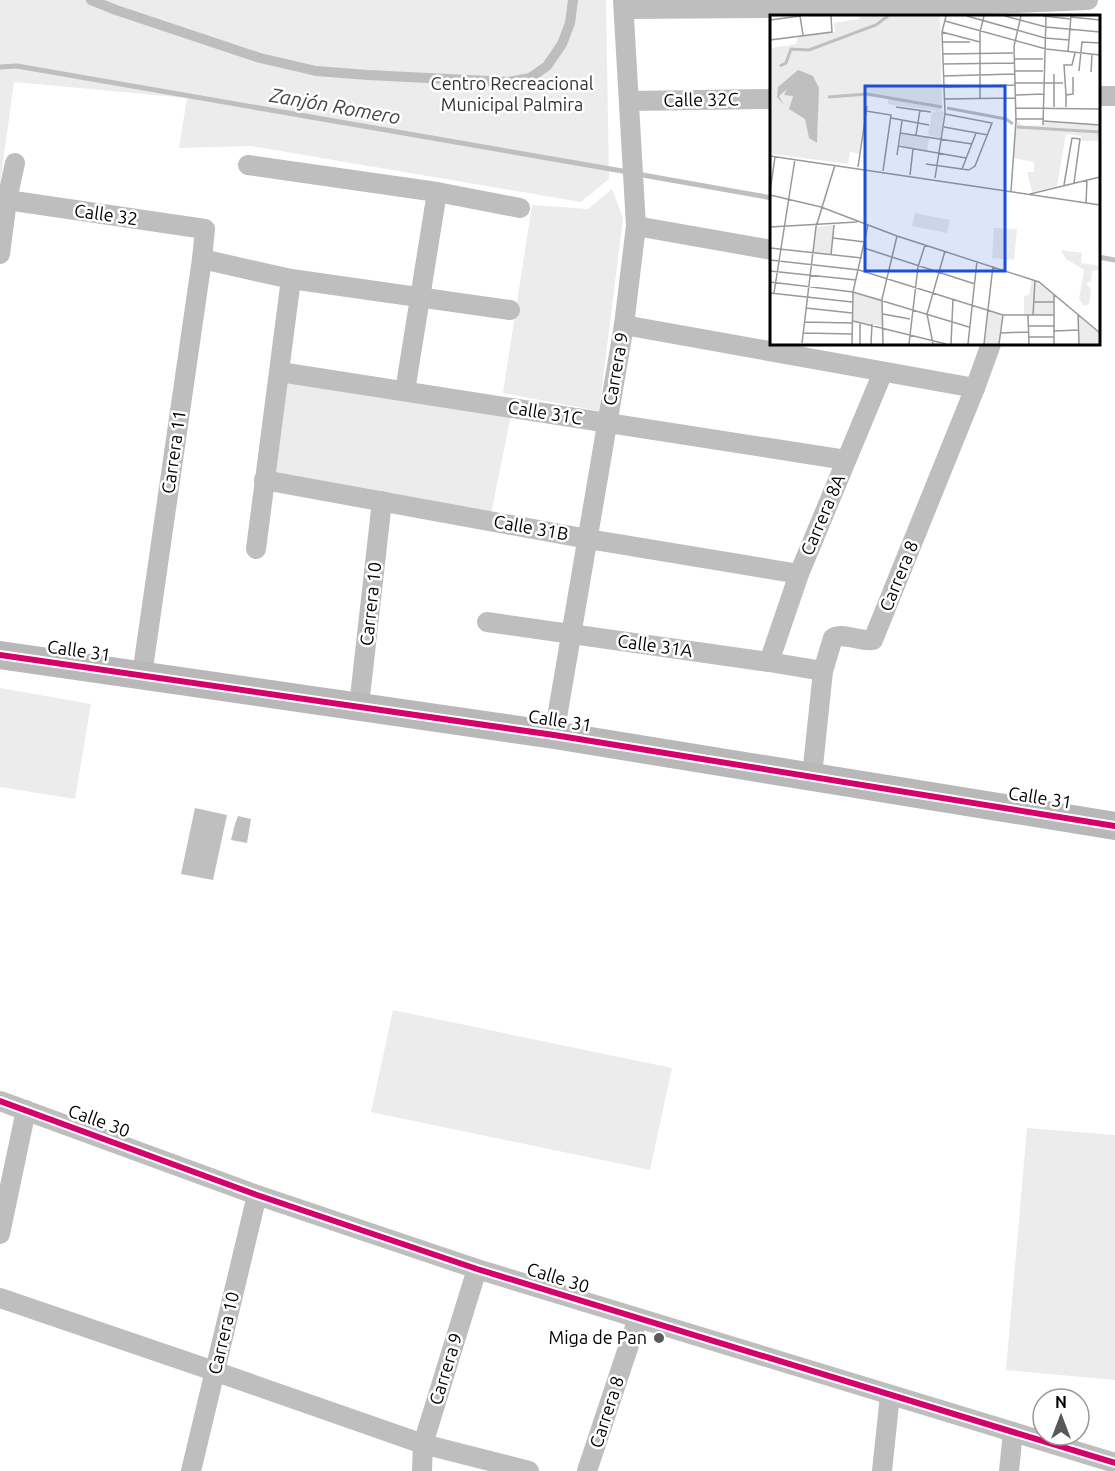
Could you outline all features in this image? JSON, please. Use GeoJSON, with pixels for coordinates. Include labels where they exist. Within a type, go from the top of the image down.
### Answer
{"type":"FeatureCollection","features":[{"type":"Feature","properties":{"kind":"main road","name":"Calle 31"},"geometry":{"type":"LineString","coordinates":[[0,655],[554,735],[1115,826]]}},
{"type":"Feature","properties":{"kind":"street"},"geometry":{"type":"LineString","coordinates":[[623,5],[914,8],[1088,0]]}},
{"type":"Feature","properties":{"kind":"street","name":"Carrera 9"},"geometry":{"type":"LineString","coordinates":[[554,735],[624,325],[636,226],[623,5]]}},
{"type":"Feature","properties":{"kind":"street","name":"Calle 32C"},"geometry":{"type":"LineString","coordinates":[[630,101],[770,99]]}},
{"type":"Feature","properties":{"kind":"street"},"geometry":{"type":"LineString","coordinates":[[0,254],[15,163]]}},
{"type":"Feature","properties":{"kind":"street"},"geometry":{"type":"LineString","coordinates":[[248,165],[437,192],[520,208]]}},
{"type":"Feature","properties":{"kind":"street"},"geometry":{"type":"LineString","coordinates":[[405,391],[437,192]]}},
{"type":"Feature","properties":{"kind":"street","name":"Calle 32"},"geometry":{"type":"LineString","coordinates":[[8,200],[205,229]]}},
{"type":"Feature","properties":{"kind":"street"},"geometry":{"type":"LineString","coordinates":[[636,226],[770,250]]}},
{"type":"Feature","properties":{"kind":"street","name":"Carrera 11"},"geometry":{"type":"LineString","coordinates":[[142,675],[205,229]]}},
{"type":"Feature","properties":{"kind":"street"},"geometry":{"type":"LineString","coordinates":[[202,259],[291,279],[510,310]]}},
{"type":"Feature","properties":{"kind":"street"},"geometry":{"type":"LineString","coordinates":[[256,549],[291,279]]}},
{"type":"Feature","properties":{"kind":"street"},"geometry":{"type":"LineString","coordinates":[[624,325],[975,388]]}},
{"type":"Feature","properties":{"kind":"street","name":"Carrera 8"},"geometry":{"type":"LineString","coordinates":[[812,776],[823,671],[833,638],[839,635],[867,641],[873,640],[991,345]]}},
{"type":"Feature","properties":{"kind":"street","name":"Calle 31C"},"geometry":{"type":"LineString","coordinates":[[279,372],[846,460]]}},
{"type":"Feature","properties":{"kind":"street","name":"Carrera 8A"},"geometry":{"type":"LineString","coordinates":[[769,662],[799,574],[883,372]]}},
{"type":"Feature","properties":{"kind":"street","name":"Calle 31B"},"geometry":{"type":"LineString","coordinates":[[264,480],[799,574]]}},
{"type":"Feature","properties":{"kind":"street","name":"Carrera 10"},"geometry":{"type":"LineString","coordinates":[[359,706],[382,501]]}},
{"type":"Feature","properties":{"kind":"street","name":"Calle 31A"},"geometry":{"type":"LineString","coordinates":[[487,622],[823,671]]}},
{"type":"Feature","properties":{"kind":"street","name":"Calle 30"},"geometry":{"type":"LineString","coordinates":[[0,1101],[257,1195],[477,1269],[1115,1463]]}},
{"type":"Feature","properties":{"kind":"street"},"geometry":{"type":"LineString","coordinates":[[0,1234],[26,1110]]}},
{"type":"Feature","properties":{"kind":"street","name":"Carrera 10"},"geometry":{"type":"LineString","coordinates":[[191,1471],[257,1195]]}},
{"type":"Feature","properties":{"kind":"street","name":"Carrera 9"},"geometry":{"type":"LineString","coordinates":[[422,1471],[423,1444],[477,1269]]}},
{"type":"Feature","properties":{"kind":"street"},"geometry":{"type":"LineString","coordinates":[[0,1298],[423,1444],[529,1471]]}},
{"type":"Feature","properties":{"kind":"street","name":"Carrera 8"},"geometry":{"type":"LineString","coordinates":[[587,1471],[638,1318]]}},
{"type":"Feature","properties":{"kind":"street"},"geometry":{"type":"LineString","coordinates":[[882,1471],[890,1395]]}},
{"type":"Feature","properties":{"kind":"street"},"geometry":{"type":"LineString","coordinates":[[1009,1471],[1013,1432]]}},
{"type":"Feature","properties":{"kind":"lane"},"geometry":{"type":"LineString","coordinates":[[91,0],[260,58],[316,71],[508,82],[530,78],[547,66],[562,44],[570,23],[573,0]]}},
{"type":"Feature","properties":{"kind":"green space","name":"Centro Recreacional Municipal Palmira"},"geometry":{"type":"Polygon","coordinates":[[[0,0],[606,0],[609,179],[581,202],[251,146],[179,148],[187,98],[14,82],[0,184],[0,0]]]}},
{"type":"Feature","properties":{"kind":"green space"},"geometry":{"type":"Polygon","coordinates":[[[612,189],[623,218],[599,411],[503,393],[532,205],[588,209],[612,189]]]}},
{"type":"Feature","properties":{"kind":"green space"},"geometry":{"type":"Polygon","coordinates":[[[288,380],[511,415],[491,514],[274,474],[288,380]]]}},
{"type":"Feature","properties":{"kind":"green space"},"geometry":{"type":"Polygon","coordinates":[[[0,688],[91,704],[75,799],[0,787],[0,688]]]}},
{"type":"Feature","properties":{"kind":"green space"},"geometry":{"type":"Polygon","coordinates":[[[393,1010],[672,1068],[650,1170],[371,1112],[393,1010]]]}},
{"type":"Feature","properties":{"kind":"green space"},"geometry":{"type":"Polygon","coordinates":[[[1027,1128],[1115,1135],[1115,1380],[1006,1370],[1027,1128]]]}},
{"type":"Feature","properties":{"kind":"shaded area"},"geometry":{"type":"Polygon","coordinates":[[[195,808],[227,815],[213,880],[181,874],[195,808]]]}},
{"type":"Feature","properties":{"kind":"shaded area"},"geometry":{"type":"Polygon","coordinates":[[[238,816],[251,819],[247,843],[231,840],[238,816]]]}},
{"type":"Feature","properties":{"kind":"waterway","name":"Zanjón Romero"},"geometry":{"type":"LineString","coordinates":[[0,67],[17,66],[628,172]]}},
{"type":"Feature","properties":{"kind":"waterway","name":"Zanjón Romero"},"geometry":{"type":"LineString","coordinates":[[637,174],[770,198]]}},
{"type":"Feature","properties":{"kind":"waterway","name":"Zanjón Romero"},"geometry":{"type":"LineString","coordinates":[[1100,257],[1115,260]]}},
{"type":"Feature","properties":{"kind":"cycle path"},"geometry":{"type":"LineString","coordinates":[[0,655],[554,735],[1115,826]]}},
{"type":"Feature","properties":{"kind":"cycle path"},"geometry":{"type":"LineString","coordinates":[[0,1101],[257,1195],[477,1269],[1115,1463]]}},
{"type":"Feature","properties":{"kind":"place","name":"Miga de Pan"},"geometry":{"type":"Point","coordinates":[659,1338]}}]}
